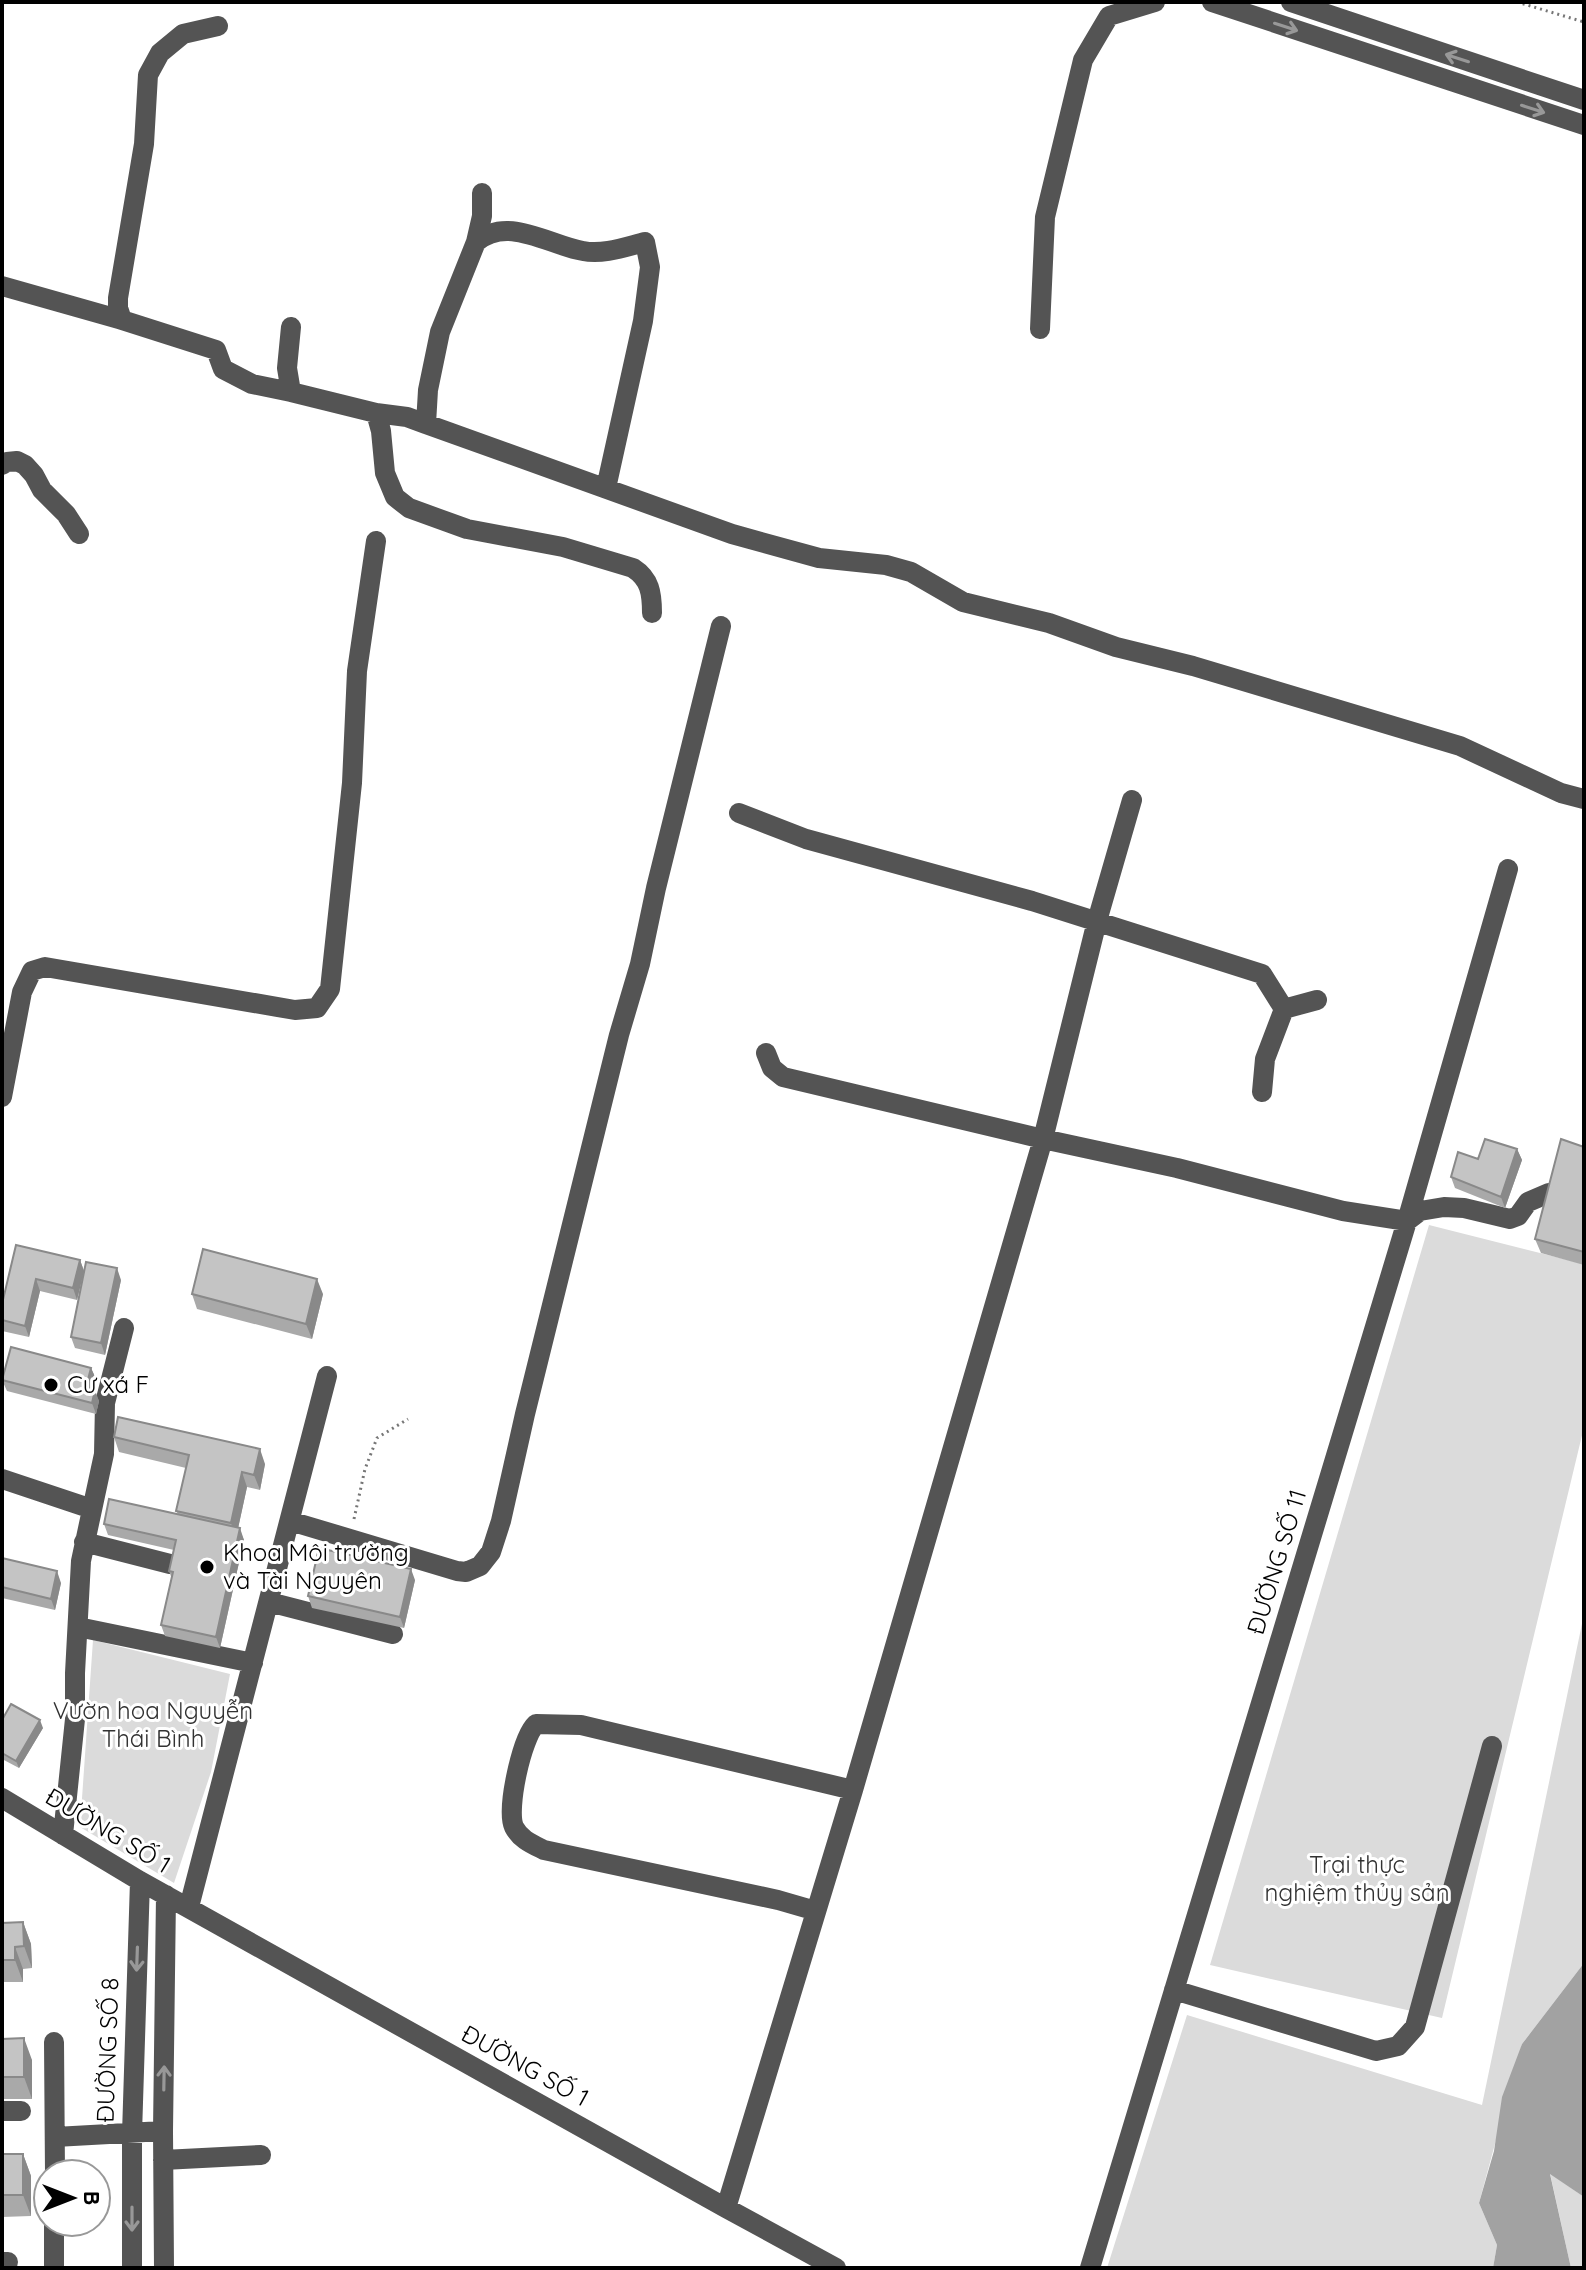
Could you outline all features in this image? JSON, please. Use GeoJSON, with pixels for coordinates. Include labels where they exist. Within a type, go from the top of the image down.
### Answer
{"type":"FeatureCollection","features":[{"type":"Feature","properties":{"kind":"street"},"geometry":{"type":"LineString","coordinates":[[1040,329],[1045,217],[1083,60],[1109,16],[1155,2]]}},
{"type":"Feature","properties":{"kind":"street"},"geometry":{"type":"LineString","coordinates":[[1212,2],[1584,125]]}},
{"type":"Feature","properties":{"kind":"street"},"geometry":{"type":"LineString","coordinates":[[1291,2],[1584,100]]}},
{"type":"Feature","properties":{"kind":"street"},"geometry":{"type":"LineString","coordinates":[[122,320],[118,298],[144,144],[148,75],[160,53],[183,34],[218,26]]}},
{"type":"Feature","properties":{"kind":"street"},"geometry":{"type":"LineString","coordinates":[[426,424],[428,390],[440,332],[476,242],[482,216],[482,193]]}},
{"type":"Feature","properties":{"kind":"street"},"geometry":{"type":"LineString","coordinates":[[476,242],[486,233],[499,230],[537,236],[585,252],[608,251],[645,242],[650,267],[643,321],[606,488]]}},
{"type":"Feature","properties":{"kind":"street"},"geometry":{"type":"LineString","coordinates":[[2,286],[216,350],[223,369],[252,384],[376,413],[407,417],[732,534],[819,558],[886,565],[911,572],[963,602],[1049,623],[1116,647],[1193,666],[1460,746],[1561,793],[1584,799]]}},
{"type":"Feature","properties":{"kind":"street"},"geometry":{"type":"LineString","coordinates":[[291,327],[287,368],[291,392]]}},
{"type":"Feature","properties":{"kind":"street"},"geometry":{"type":"LineString","coordinates":[[376,413],[385,473],[395,497],[409,508],[467,529],[563,547],[633,568],[643,574],[649,585],[652,613]]}},
{"type":"Feature","properties":{"kind":"street"},"geometry":{"type":"LineString","coordinates":[[2,465],[17,461],[25,465],[79,534]]}},
{"type":"Feature","properties":{"kind":"street"},"geometry":{"type":"LineString","coordinates":[[2,1097],[22,992],[32,971],[45,967],[295,1010],[317,1008],[330,989],[352,783],[357,671],[376,541]]}},
{"type":"Feature","properties":{"kind":"street"},"geometry":{"type":"LineString","coordinates":[[290,1521],[466,1572],[480,1566],[491,1552],[619,1035],[640,964],[721,626]]}},
{"type":"Feature","properties":{"kind":"street"},"geometry":{"type":"LineString","coordinates":[[726,2208],[853,1790],[1043,1139],[1097,921],[1132,800]]}},
{"type":"Feature","properties":{"kind":"street"},"geometry":{"type":"LineString","coordinates":[[739,813],[806,839],[1032,901],[1262,974],[1284,1009]]}},
{"type":"Feature","properties":{"kind":"street","name":"ĐƯỜNG SỐ 11"},"geometry":{"type":"LineString","coordinates":[[1090,2268],[1407,1221],[1508,869]]}},
{"type":"Feature","properties":{"kind":"street"},"geometry":{"type":"LineString","coordinates":[[1284,1009],[1317,1000]]}},
{"type":"Feature","properties":{"kind":"street"},"geometry":{"type":"LineString","coordinates":[[1262,1092],[1265,1059],[1284,1009]]}},
{"type":"Feature","properties":{"kind":"street"},"geometry":{"type":"LineString","coordinates":[[766,1053],[772,1068],[783,1077],[1177,1168],[1343,1211],[1407,1221],[1420,1211],[1444,1207],[1464,1208],[1510,1219],[1518,1216],[1528,1202],[1549,1193]]}},
{"type":"Feature","properties":{"kind":"street"},"geometry":{"type":"LineString","coordinates":[[63,1835],[75,1719],[84,1542],[104,1454],[105,1403],[124,1328]]}},
{"type":"Feature","properties":{"kind":"street"},"geometry":{"type":"LineString","coordinates":[[189,1907],[327,1376]]}},
{"type":"Feature","properties":{"kind":"street"},"geometry":{"type":"LineString","coordinates":[[2,1479],[92,1509]]}},
{"type":"Feature","properties":{"kind":"street"},"geometry":{"type":"LineString","coordinates":[[84,1542],[170,1564]]}},
{"type":"Feature","properties":{"kind":"street"},"geometry":{"type":"LineString","coordinates":[[269,1602],[393,1634]]}},
{"type":"Feature","properties":{"kind":"street"},"geometry":{"type":"LineString","coordinates":[[78,1627],[253,1663]]}},
{"type":"Feature","properties":{"kind":"street"},"geometry":{"type":"LineString","coordinates":[[816,1911],[778,1900],[544,1850],[524,1840],[514,1828],[511,1806],[524,1746],[536,1724],[581,1725],[853,1790]]}},
{"type":"Feature","properties":{"kind":"street"},"geometry":{"type":"LineString","coordinates":[[1174,1990],[1376,2051],[1398,2046],[1415,2027],[1492,1746]]}},
{"type":"Feature","properties":{"kind":"street","name":"ĐƯỜNG SỐ 1"},"geometry":{"type":"LineString","coordinates":[[2,1798],[140,1881],[834,2267]]}},
{"type":"Feature","properties":{"kind":"street","name":"ĐƯỜNG SỐ 8"},"geometry":{"type":"LineString","coordinates":[[132,2268],[132,2134],[140,1881]]}},
{"type":"Feature","properties":{"kind":"street"},"geometry":{"type":"LineString","coordinates":[[164,2268],[166,1895]]}},
{"type":"Feature","properties":{"kind":"street"},"geometry":{"type":"LineString","coordinates":[[54,2042],[55,2158]]}},
{"type":"Feature","properties":{"kind":"street"},"geometry":{"type":"LineString","coordinates":[[55,2137],[163,2131]]}},
{"type":"Feature","properties":{"kind":"street"},"geometry":{"type":"LineString","coordinates":[[163,2160],[261,2155]]}},
{"type":"Feature","properties":{"kind":"street"},"geometry":{"type":"LineString","coordinates":[[54,2238],[54,2268]]}},
{"type":"Feature","properties":{"kind":"path"},"geometry":{"type":"LineString","coordinates":[[1517,2],[1584,22]]}},
{"type":"Feature","properties":{"kind":"path"},"geometry":{"type":"LineString","coordinates":[[346,1537],[357,1510],[365,1469],[377,1438],[408,1419]]}},
{"type":"Feature","properties":{"kind":"green space","name":"Trại thực nghiệm thủy sản"},"geometry":{"type":"Polygon","coordinates":[[[1429,1225],[1584,1264],[1584,1427],[1442,2018],[1210,1965],[1429,1225]]]}},
{"type":"Feature","properties":{"kind":"green space"},"geometry":{"type":"Polygon","coordinates":[[[1584,1614],[1584,1963],[1522,2044],[1479,2203],[1497,2245],[1493,2268],[1107,2268],[1187,2015],[1482,2105],[1584,1614]]]}},
{"type":"Feature","properties":{"kind":"green space","name":"Vườn hoa Nguyễn Thái Bình"},"geometry":{"type":"Polygon","coordinates":[[[93,1640],[230,1674],[211,1772],[174,1883],[80,1827],[93,1640]]]}},
{"type":"Feature","properties":{"kind":"green space"},"geometry":{"type":"Polygon","coordinates":[[[1550,2173],[1584,2197],[1584,2268],[1571,2268],[1550,2173]]]}},
{"type":"Feature","properties":{"kind":"shaded area"},"geometry":{"type":"Polygon","coordinates":[[[1584,1963],[1584,2197],[1550,2174],[1571,2268],[1493,2268],[1497,2245],[1479,2203],[1494,2151],[1502,2097],[1522,2044],[1584,1963]]]}},
{"type":"Feature","properties":{"kind":"building"},"geometry":{"type":"Polygon","coordinates":[[[1485,1139],[1517,1149],[1501,1197],[1451,1177],[1458,1152],[1478,1159],[1485,1139]]]}},
{"type":"Feature","properties":{"kind":"building"},"geometry":{"type":"Polygon","coordinates":[[[1561,1139],[1584,1147],[1584,1252],[1535,1239],[1561,1139]]]}},
{"type":"Feature","properties":{"kind":"building"},"geometry":{"type":"Polygon","coordinates":[[[16,1245],[80,1260],[73,1288],[36,1279],[25,1326],[2,1320],[2,1304],[16,1245]]]}},
{"type":"Feature","properties":{"kind":"building"},"geometry":{"type":"Polygon","coordinates":[[[203,1249],[317,1279],[306,1324],[192,1294],[203,1249]]]}},
{"type":"Feature","properties":{"kind":"building"},"geometry":{"type":"Polygon","coordinates":[[[86,1262],[117,1268],[101,1343],[71,1337],[86,1262]]]}},
{"type":"Feature","properties":{"kind":"building","name":"Cư xá F"},"geometry":{"type":"Polygon","coordinates":[[[11,1347],[91,1368],[86,1387],[95,1390],[92,1403],[2,1380],[11,1347]]]}},
{"type":"Feature","properties":{"kind":"building"},"geometry":{"type":"Polygon","coordinates":[[[118,1417],[260,1449],[254,1475],[242,1472],[231,1523],[176,1511],[189,1455],[114,1437],[118,1417]]]}},
{"type":"Feature","properties":{"kind":"building"},"geometry":{"type":"Polygon","coordinates":[[[109,1499],[240,1528],[216,1637],[161,1625],[173,1572],[169,1571],[176,1540],[104,1524],[109,1499]]]}},
{"type":"Feature","properties":{"kind":"building"},"geometry":{"type":"Polygon","coordinates":[[[319,1548],[411,1569],[400,1617],[308,1596],[319,1548]]]}},
{"type":"Feature","properties":{"kind":"building"},"geometry":{"type":"Polygon","coordinates":[[[2,1558],[57,1571],[51,1599],[2,1587],[2,1558]]]}},
{"type":"Feature","properties":{"kind":"building"},"geometry":{"type":"Polygon","coordinates":[[[11,1704],[40,1720],[16,1761],[2,1753],[2,1720],[11,1704]]]}},
{"type":"Feature","properties":{"kind":"building"},"geometry":{"type":"Polygon","coordinates":[[[23,1922],[24,1946],[15,1947],[15,1960],[2,1960],[2,1923],[23,1922]]]}},
{"type":"Feature","properties":{"kind":"building"},"geometry":{"type":"Polygon","coordinates":[[[24,2038],[24,2077],[2,2077],[2,2039],[24,2038]]]}},
{"type":"Feature","properties":{"kind":"building"},"geometry":{"type":"Polygon","coordinates":[[[2,2154],[23,2154],[23,2195],[2,2195],[2,2154]]]}},
{"type":"Feature","properties":{"kind":"place","name":"Cư xá F"},"geometry":{"type":"Point","coordinates":[51,1385]}},
{"type":"Feature","properties":{"kind":"place","name":"Khoa Môi trường và Tài Nguyên"},"geometry":{"type":"Point","coordinates":[207,1567]}}]}
